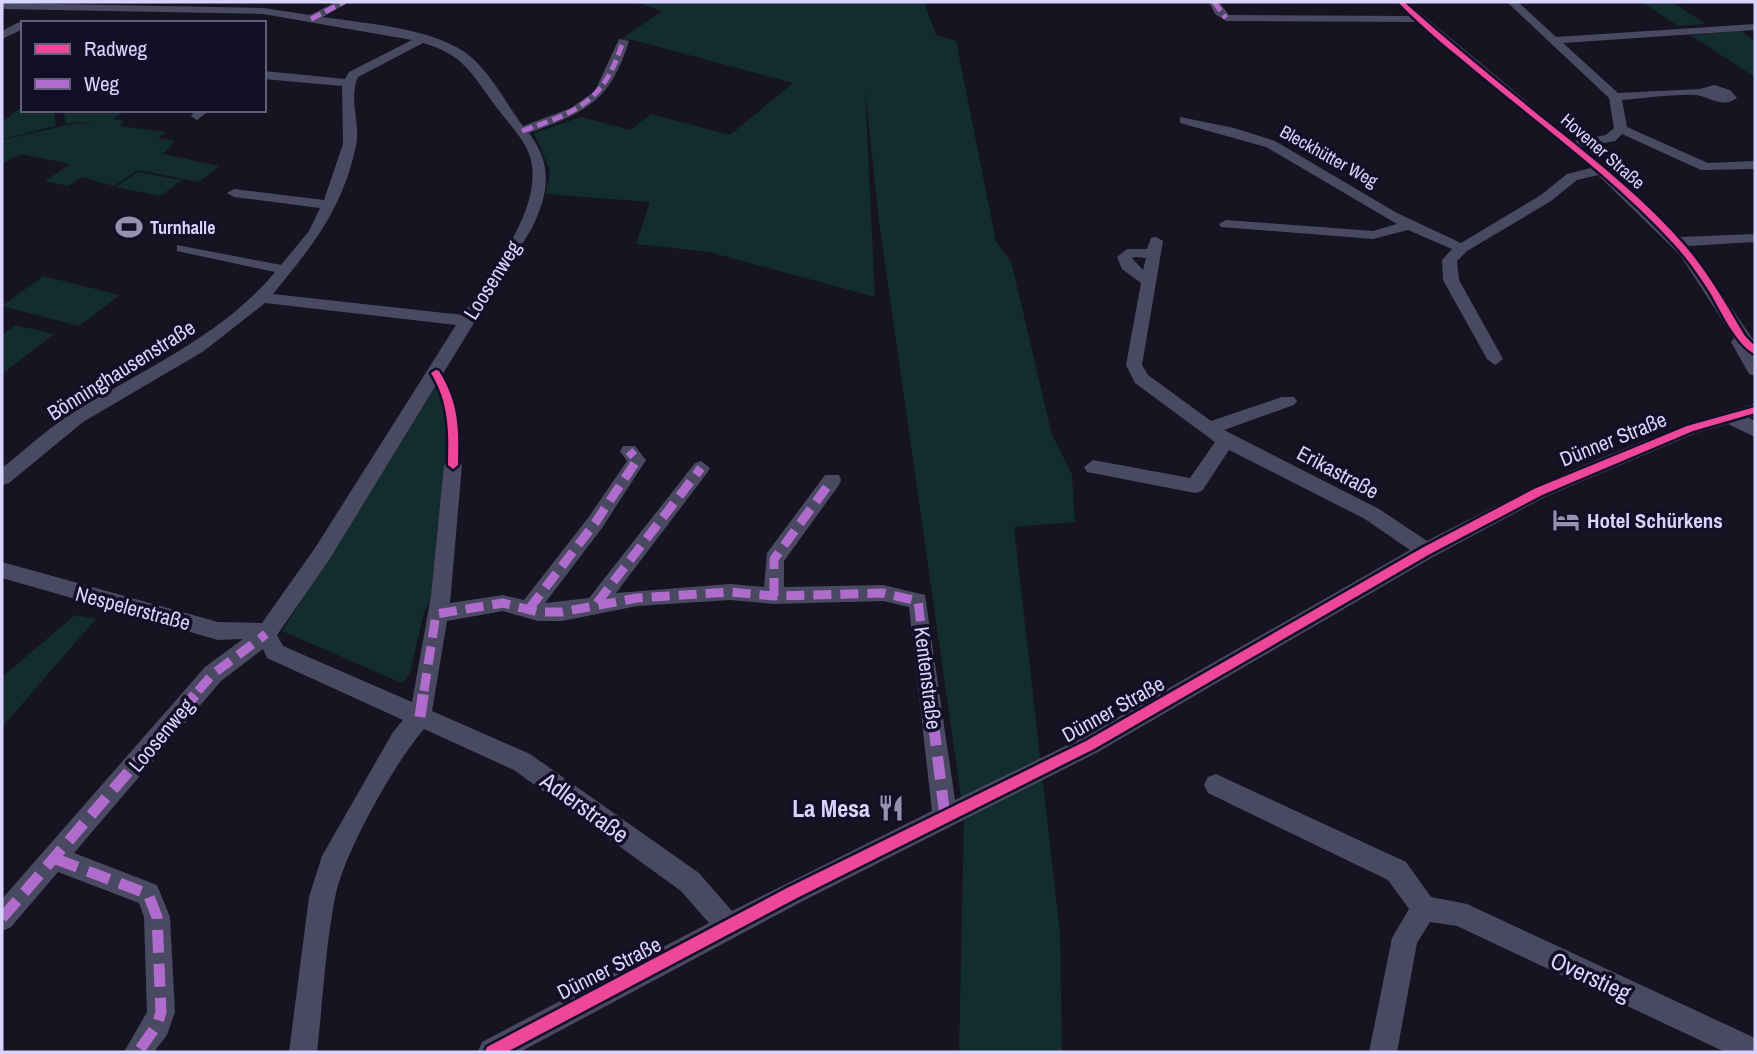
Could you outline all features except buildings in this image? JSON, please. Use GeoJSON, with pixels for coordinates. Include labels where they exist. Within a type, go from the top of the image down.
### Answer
{"type":"FeatureCollection","features":[{"type":"Feature","properties":{"kind":"street"},"geometry":{"type":"LineString","coordinates":[[311,19],[344,2]]}},
{"type":"Feature","properties":{"kind":"street"},"geometry":{"type":"LineString","coordinates":[[1214,2],[1226,18],[1420,19]]}},
{"type":"Feature","properties":{"kind":"street","name":"Hovener Straße"},"geometry":{"type":"LineString","coordinates":[[1401,2],[1601,170],[1677,242],[1742,338],[1755,351]]}},
{"type":"Feature","properties":{"kind":"street"},"geometry":{"type":"LineString","coordinates":[[1511,2],[1615,97],[1621,120],[1620,129],[1610,138],[1572,145]]}},
{"type":"Feature","properties":{"kind":"street"},"geometry":{"type":"LineString","coordinates":[[27,21],[57,4]]}},
{"type":"Feature","properties":{"kind":"street","name":"Loosenweg"},"geometry":{"type":"LineString","coordinates":[[2,6],[192,5],[263,12],[424,38],[449,47],[469,61],[522,131],[539,164],[538,195],[525,228],[323,554],[266,634],[213,674],[56,859],[2,918]]}},
{"type":"Feature","properties":{"kind":"street"},"geometry":{"type":"LineString","coordinates":[[2,36],[21,25]]}},
{"type":"Feature","properties":{"kind":"street"},"geometry":{"type":"LineString","coordinates":[[1555,40],[1755,27]]}},
{"type":"Feature","properties":{"kind":"street"},"geometry":{"type":"LineString","coordinates":[[266,75],[349,83],[353,75],[424,38]]}},
{"type":"Feature","properties":{"kind":"street"},"geometry":{"type":"LineString","coordinates":[[522,131],[586,107],[598,98],[617,64],[623,41]]}},
{"type":"Feature","properties":{"kind":"street","name":"Bönninghausenstraße"},"geometry":{"type":"LineString","coordinates":[[2,478],[77,418],[198,347],[262,298],[316,232],[329,205],[350,144],[349,83]]}},
{"type":"Feature","properties":{"kind":"street"},"geometry":{"type":"LineString","coordinates":[[1615,97],[1703,92]]}},
{"type":"Feature","properties":{"kind":"street","name":"Bleckhütter Weg"},"geometry":{"type":"LineString","coordinates":[[1184,120],[1281,148],[1443,243],[1462,248]]}},
{"type":"Feature","properties":{"kind":"street"},"geometry":{"type":"LineString","coordinates":[[1620,129],[1706,167],[1755,165]]}},
{"type":"Feature","properties":{"kind":"street"},"geometry":{"type":"LineString","coordinates":[[1495,359],[1451,280],[1449,260],[1462,248],[1546,198],[1572,177],[1601,170]]}},
{"type":"Feature","properties":{"kind":"street"},"geometry":{"type":"LineString","coordinates":[[234,193],[329,205]]}},
{"type":"Feature","properties":{"kind":"street"},"geometry":{"type":"LineString","coordinates":[[1226,224],[1373,235],[1411,225]]}},
{"type":"Feature","properties":{"kind":"street"},"geometry":{"type":"LineString","coordinates":[[1677,242],[1755,238]]}},
{"type":"Feature","properties":{"kind":"street"},"geometry":{"type":"LineString","coordinates":[[182,248],[285,270]]}},
{"type":"Feature","properties":{"kind":"street","name":"Erikastraße"},"geometry":{"type":"LineString","coordinates":[[1147,280],[1127,266],[1124,257],[1132,252],[1154,248],[1134,365],[1141,380],[1226,441],[1372,514],[1426,551]]}},
{"type":"Feature","properties":{"kind":"street"},"geometry":{"type":"LineString","coordinates":[[262,298],[467,321]]}},
{"type":"Feature","properties":{"kind":"street","name":"Hovener Straße"},"geometry":{"type":"LineString","coordinates":[[1742,338],[1738,344],[1755,370]]}},
{"type":"Feature","properties":{"kind":"street","name":"Dünner Straße"},"geometry":{"type":"LineString","coordinates":[[1690,428],[1706,413],[1755,397]]}},
{"type":"Feature","properties":{"kind":"street"},"geometry":{"type":"LineString","coordinates":[[1208,429],[1288,401]]}},
{"type":"Feature","properties":{"kind":"street","name":"Dünner Straße"},"geometry":{"type":"LineString","coordinates":[[492,1052],[945,816],[1090,745],[1426,551],[1538,492],[1690,428],[1755,410]]}},
{"type":"Feature","properties":{"kind":"street"},"geometry":{"type":"LineString","coordinates":[[1730,418],[1746,423],[1755,431]]}},
{"type":"Feature","properties":{"kind":"street"},"geometry":{"type":"LineString","coordinates":[[1093,467],[1195,486],[1226,441]]}},
{"type":"Feature","properties":{"kind":"street"},"geometry":{"type":"LineString","coordinates":[[529,609],[594,523],[637,460],[629,451]]}},
{"type":"Feature","properties":{"kind":"street"},"geometry":{"type":"LineString","coordinates":[[303,1052],[322,897],[334,856],[401,739],[420,717],[441,596],[453,465]]}},
{"type":"Feature","properties":{"kind":"street"},"geometry":{"type":"LineString","coordinates":[[597,603],[701,468]]}},
{"type":"Feature","properties":{"kind":"street"},"geometry":{"type":"LineString","coordinates":[[774,596],[774,559],[832,480]]}},
{"type":"Feature","properties":{"kind":"street","name":"Nespelerstraße"},"geometry":{"type":"LineString","coordinates":[[2,570],[218,631],[256,630],[266,634]]}},
{"type":"Feature","properties":{"kind":"street","name":"Kentenstraße"},"geometry":{"type":"LineString","coordinates":[[436,614],[503,603],[562,612],[597,603],[730,592],[774,596],[883,593],[918,601],[945,816]]}},
{"type":"Feature","properties":{"kind":"street","name":"Adlerstraße"},"geometry":{"type":"LineString","coordinates":[[266,634],[275,652],[522,762],[690,882],[729,927]]}},
{"type":"Feature","properties":{"kind":"street"},"geometry":{"type":"LineString","coordinates":[[1216,785],[1397,872],[1424,909],[1405,938],[1383,1052]]}},
{"type":"Feature","properties":{"kind":"street"},"geometry":{"type":"LineString","coordinates":[[56,859],[148,894],[157,918],[161,1012],[157,1025],[138,1052]]}},
{"type":"Feature","properties":{"kind":"street","name":"Overstieg"},"geometry":{"type":"LineString","coordinates":[[1424,909],[1458,913],[1755,1052]]}},
{"type":"Feature","properties":{"kind":"green space"},"geometry":{"type":"Polygon","coordinates":[[[635,2],[924,2],[936,35],[956,41],[996,242],[1011,261],[1052,435],[1072,475],[1075,522],[1014,527],[1060,933],[1062,1052],[959,1052],[964,818],[879,222],[865,89],[875,297],[709,252],[636,244],[650,202],[546,194],[550,171],[534,133],[581,117],[630,130],[651,114],[730,135],[793,83],[633,40],[620,40],[662,11],[635,2]]]}},
{"type":"Feature","properties":{"kind":"green space"},"geometry":{"type":"Polygon","coordinates":[[[1642,2],[1672,2],[1706,24],[1678,26],[1642,2]]]}},
{"type":"Feature","properties":{"kind":"green space"},"geometry":{"type":"Polygon","coordinates":[[[1741,31],[1755,41],[1755,77],[1690,35],[1741,31]]]}},
{"type":"Feature","properties":{"kind":"green space"},"geometry":{"type":"Polygon","coordinates":[[[21,108],[21,112],[54,112],[56,126],[2,139],[2,122],[21,108]]]}},
{"type":"Feature","properties":{"kind":"green space"},"geometry":{"type":"Polygon","coordinates":[[[63,112],[122,112],[113,119],[124,121],[119,126],[166,132],[158,138],[175,141],[163,154],[219,166],[199,182],[138,170],[114,186],[82,177],[68,186],[45,181],[70,164],[21,154],[2,164],[2,140],[76,123],[99,124],[77,122],[66,124],[63,112]]]}},
{"type":"Feature","properties":{"kind":"green space"},"geometry":{"type":"Polygon","coordinates":[[[138,172],[182,180],[160,196],[116,187],[138,172]]]}},
{"type":"Feature","properties":{"kind":"green space"},"geometry":{"type":"Polygon","coordinates":[[[43,276],[120,295],[79,326],[2,306],[43,276]]]}},
{"type":"Feature","properties":{"kind":"green space"},"geometry":{"type":"Polygon","coordinates":[[[16,325],[54,334],[2,374],[2,335],[16,325]]]}},
{"type":"Feature","properties":{"kind":"green space"},"geometry":{"type":"Polygon","coordinates":[[[437,384],[443,389],[446,473],[437,529],[434,595],[424,612],[410,673],[402,683],[282,631],[437,384]]]}},
{"type":"Feature","properties":{"kind":"green space"},"geometry":{"type":"Polygon","coordinates":[[[75,615],[96,619],[2,727],[2,677],[75,615]]]}},
{"type":"Feature","properties":{"kind":"marked path"},"geometry":{"type":"LineString","coordinates":[[311,19],[344,2]]}},
{"type":"Feature","properties":{"kind":"marked path"},"geometry":{"type":"LineString","coordinates":[[1214,2],[1226,18]]}},
{"type":"Feature","properties":{"kind":"marked path"},"geometry":{"type":"LineString","coordinates":[[522,131],[576,111],[588,103],[608,80],[623,41]]}},
{"type":"Feature","properties":{"kind":"marked path"},"geometry":{"type":"LineString","coordinates":[[529,609],[595,523],[637,460],[629,451]]}},
{"type":"Feature","properties":{"kind":"marked path"},"geometry":{"type":"LineString","coordinates":[[597,603],[701,468]]}},
{"type":"Feature","properties":{"kind":"marked path"},"geometry":{"type":"LineString","coordinates":[[774,596],[774,559],[832,480]]}},
{"type":"Feature","properties":{"kind":"marked path"},"geometry":{"type":"LineString","coordinates":[[420,717],[436,614],[503,603],[538,612],[562,612],[637,598],[730,592],[774,596],[883,593],[918,601],[945,816]]}},
{"type":"Feature","properties":{"kind":"marked path"},"geometry":{"type":"LineString","coordinates":[[2,918],[213,674],[266,634]]}},
{"type":"Feature","properties":{"kind":"marked path"},"geometry":{"type":"LineString","coordinates":[[56,859],[148,894],[157,917],[161,1012],[157,1025],[138,1052]]}},
{"type":"Feature","properties":{"kind":"cycle path"},"geometry":{"type":"LineString","coordinates":[[1401,2],[1434,33],[1575,148],[1644,209],[1694,263],[1742,338],[1755,351]]}},
{"type":"Feature","properties":{"kind":"cycle path"},"geometry":{"type":"LineString","coordinates":[[436,373],[443,384],[450,406],[453,465]]}},
{"type":"Feature","properties":{"kind":"cycle path"},"geometry":{"type":"LineString","coordinates":[[492,1052],[792,893],[1090,745],[1426,551],[1538,492],[1690,428],[1755,410]]}},
{"type":"Feature","properties":{"kind":"place","name":"Turnhalle"},"geometry":{"type":"Point","coordinates":[129,227]}},
{"type":"Feature","properties":{"kind":"place","name":"Hotel Schürkens"},"geometry":{"type":"Point","coordinates":[1566,520]}},
{"type":"Feature","properties":{"kind":"place","name":"La Mesa"},"geometry":{"type":"Point","coordinates":[891,808]}}]}
